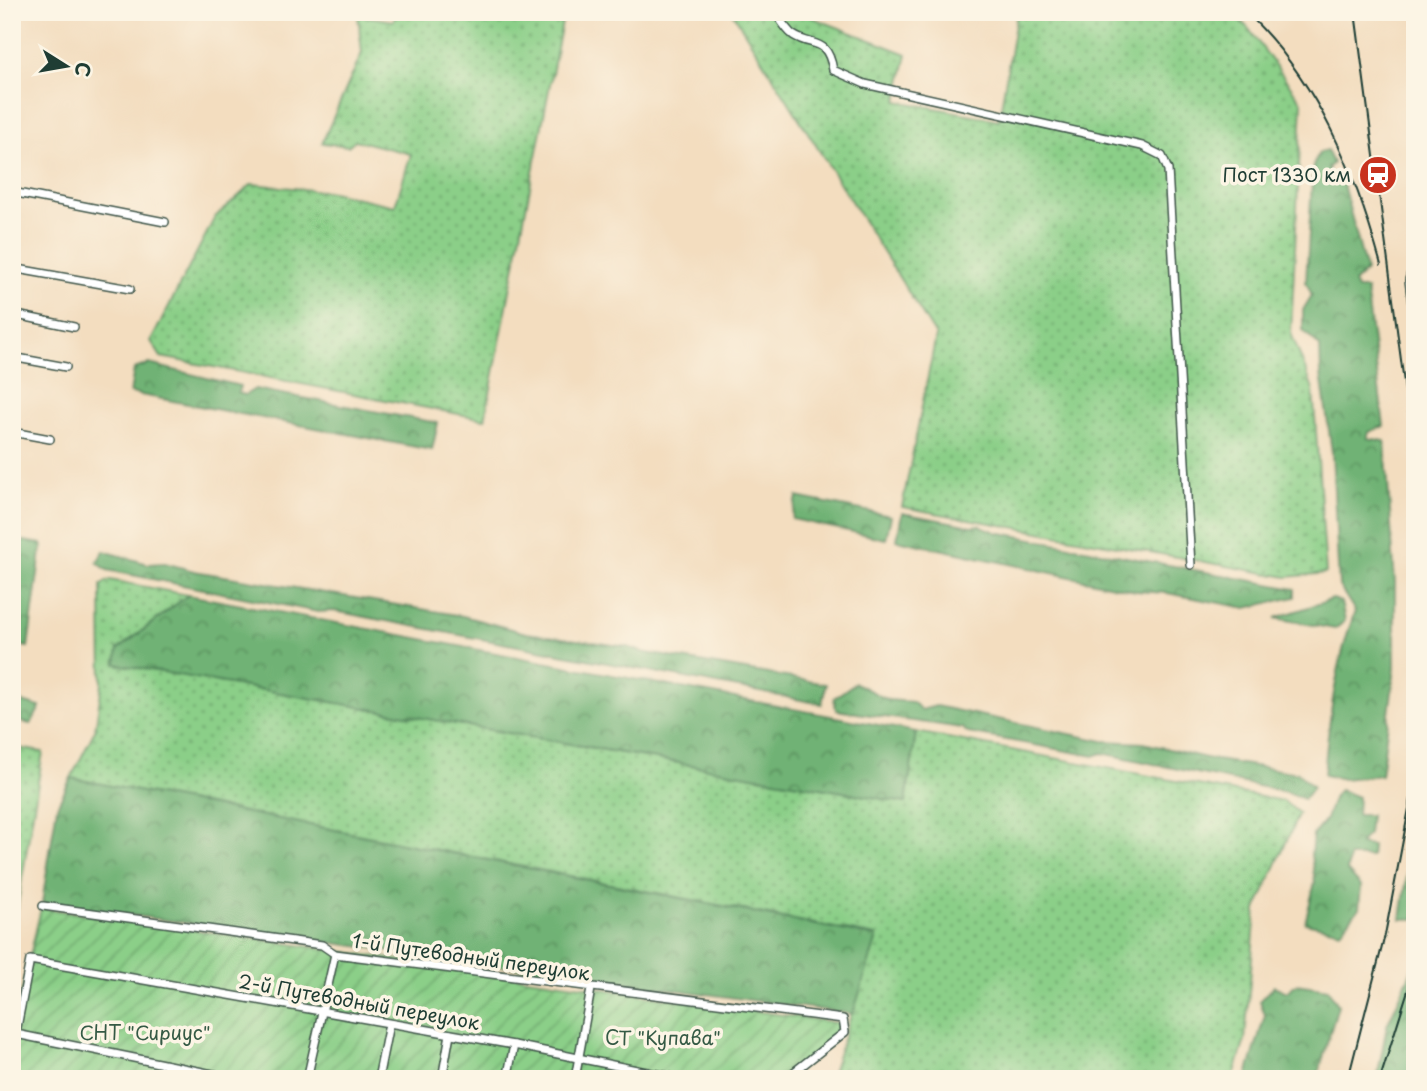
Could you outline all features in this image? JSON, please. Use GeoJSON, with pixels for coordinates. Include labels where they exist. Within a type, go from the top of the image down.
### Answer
{"type":"FeatureCollection","features":[{"type":"Feature","properties":{"kind":"street"},"geometry":{"type":"LineString","coordinates":[[775,12],[794,35],[817,42],[831,57],[833,70],[866,84],[1142,146],[1162,156],[1168,170],[1191,565]]}},
{"type":"Feature","properties":{"kind":"street"},"geometry":{"type":"LineString","coordinates":[[12,192],[165,222]]}},
{"type":"Feature","properties":{"kind":"street"},"geometry":{"type":"LineString","coordinates":[[1415,258],[1409,280],[1415,327]]}},
{"type":"Feature","properties":{"kind":"street"},"geometry":{"type":"LineString","coordinates":[[12,268],[130,289]]}},
{"type":"Feature","properties":{"kind":"street"},"geometry":{"type":"LineString","coordinates":[[12,314],[74,327]]}},
{"type":"Feature","properties":{"kind":"street"},"geometry":{"type":"LineString","coordinates":[[12,357],[66,367]]}},
{"type":"Feature","properties":{"kind":"street"},"geometry":{"type":"LineString","coordinates":[[12,432],[50,439]]}},
{"type":"Feature","properties":{"kind":"street","name":"1-й Путеводный переулок"},"geometry":{"type":"LineString","coordinates":[[43,906],[321,946],[335,954],[591,989],[839,1017],[846,1023],[845,1032],[785,1079]]}},
{"type":"Feature","properties":{"kind":"street"},"geometry":{"type":"LineString","coordinates":[[307,1079],[335,954]]}},
{"type":"Feature","properties":{"kind":"street","name":"2-й Путеводный переулок"},"geometry":{"type":"LineString","coordinates":[[16,1034],[30,960],[514,1045],[652,1077],[681,1079]]}},
{"type":"Feature","properties":{"kind":"street"},"geometry":{"type":"LineString","coordinates":[[575,1079],[591,989]]}},
{"type":"Feature","properties":{"kind":"street"},"geometry":{"type":"LineString","coordinates":[[379,1079],[389,1024]]}},
{"type":"Feature","properties":{"kind":"street"},"geometry":{"type":"LineString","coordinates":[[12,1053],[16,1034],[237,1079]]}},
{"type":"Feature","properties":{"kind":"street"},"geometry":{"type":"LineString","coordinates":[[442,1079],[450,1034]]}},
{"type":"Feature","properties":{"kind":"street"},"geometry":{"type":"LineString","coordinates":[[507,1079],[514,1045]]}},
{"type":"Feature","properties":{"kind":"green space"},"geometry":{"type":"Polygon","coordinates":[[[398,12],[564,12],[485,419],[161,357],[151,341],[215,217],[252,184],[332,192],[395,206],[411,154],[355,140],[348,146],[322,143],[362,53],[358,15],[393,21],[398,12]]]}},
{"type":"Feature","properties":{"kind":"green space"},"geometry":{"type":"Polygon","coordinates":[[[732,12],[798,12],[907,54],[897,101],[999,120],[1017,12],[1231,12],[1248,28],[1302,102],[1291,333],[1313,389],[1326,573],[1287,577],[902,507],[936,336],[732,12]]]}},
{"type":"Feature","properties":{"kind":"green space"},"geometry":{"type":"Polygon","coordinates":[[[1327,150],[1333,163],[1328,168],[1332,179],[1341,177],[1366,271],[1354,283],[1357,289],[1366,289],[1384,426],[1369,432],[1367,438],[1385,441],[1395,583],[1395,668],[1381,775],[1343,779],[1324,775],[1334,692],[1355,611],[1339,586],[1332,452],[1320,347],[1303,330],[1303,310],[1312,295],[1306,282],[1313,166],[1319,153],[1327,150]]]}},
{"type":"Feature","properties":{"kind":"green space"},"geometry":{"type":"Polygon","coordinates":[[[149,364],[240,386],[238,393],[245,395],[255,389],[438,423],[432,450],[130,393],[134,369],[149,364]]]}},
{"type":"Feature","properties":{"kind":"green space"},"geometry":{"type":"Polygon","coordinates":[[[797,497],[891,516],[886,539],[792,519],[797,497]]]}},
{"type":"Feature","properties":{"kind":"green space"},"geometry":{"type":"Polygon","coordinates":[[[902,513],[979,525],[996,532],[1295,589],[1295,597],[1246,608],[1167,593],[1136,591],[897,540],[902,513]]]}},
{"type":"Feature","properties":{"kind":"green space"},"geometry":{"type":"Polygon","coordinates":[[[12,539],[42,544],[28,647],[12,644],[12,539]]]}},
{"type":"Feature","properties":{"kind":"green space"},"geometry":{"type":"Polygon","coordinates":[[[104,551],[148,564],[165,563],[194,571],[463,616],[526,633],[628,647],[642,652],[826,684],[822,704],[334,611],[318,612],[107,570],[97,562],[104,551]]]}},
{"type":"Feature","properties":{"kind":"green space"},"geometry":{"type":"Polygon","coordinates":[[[110,580],[188,595],[118,649],[116,664],[906,803],[916,732],[1283,801],[1299,813],[1256,910],[1245,1040],[1233,1079],[830,1079],[877,936],[71,778],[95,730],[102,684],[101,585],[110,580]]]}},
{"type":"Feature","properties":{"kind":"green space"},"geometry":{"type":"Polygon","coordinates":[[[188,595],[916,732],[906,803],[116,664],[118,650],[188,595]]]}},
{"type":"Feature","properties":{"kind":"green space"},"geometry":{"type":"Polygon","coordinates":[[[1333,599],[1341,602],[1345,621],[1335,629],[1275,618],[1333,599]]]}},
{"type":"Feature","properties":{"kind":"green space"},"geometry":{"type":"Polygon","coordinates":[[[855,683],[888,700],[913,702],[921,710],[936,706],[1103,741],[1144,743],[1210,759],[1298,773],[1313,787],[1304,799],[1286,792],[1102,753],[1094,756],[968,733],[962,728],[836,710],[834,698],[855,683]]]}},
{"type":"Feature","properties":{"kind":"green space"},"geometry":{"type":"Polygon","coordinates":[[[12,699],[40,707],[31,724],[12,720],[12,699]]]}},
{"type":"Feature","properties":{"kind":"green space"},"geometry":{"type":"Polygon","coordinates":[[[12,747],[43,752],[14,927],[12,927],[12,747]]]}},
{"type":"Feature","properties":{"kind":"green space"},"geometry":{"type":"Polygon","coordinates":[[[71,778],[877,937],[853,1014],[42,903],[57,806],[71,778]]]}},
{"type":"Feature","properties":{"kind":"green space"},"geometry":{"type":"Polygon","coordinates":[[[1340,790],[1358,797],[1357,815],[1370,815],[1368,834],[1359,844],[1372,846],[1371,857],[1349,857],[1347,871],[1361,886],[1359,908],[1341,931],[1305,923],[1315,882],[1311,855],[1313,835],[1326,819],[1334,796],[1340,790]]]}},
{"type":"Feature","properties":{"kind":"green space"},"geometry":{"type":"Polygon","coordinates":[[[1415,820],[1415,919],[1401,919],[1415,820]]]}},
{"type":"Feature","properties":{"kind":"green space"},"geometry":{"type":"Polygon","coordinates":[[[41,908],[839,1023],[836,1037],[784,1079],[12,1079],[12,1034],[41,908]]]}},
{"type":"Feature","properties":{"kind":"green space"},"geometry":{"type":"Polygon","coordinates":[[[1415,963],[1415,1079],[1377,1079],[1387,1025],[1415,963]]]}},
{"type":"Feature","properties":{"kind":"green space"},"geometry":{"type":"Polygon","coordinates":[[[1296,984],[1328,989],[1338,1005],[1317,1079],[1246,1079],[1265,1015],[1260,1001],[1274,986],[1287,992],[1296,984]]]}},
{"type":"Feature","properties":{"kind":"railway"},"geometry":{"type":"LineString","coordinates":[[1246,12],[1294,67],[1331,129],[1359,196],[1381,265]]}},
{"type":"Feature","properties":{"kind":"railway"},"geometry":{"type":"LineString","coordinates":[[1355,12],[1415,466]]}},
{"type":"Feature","properties":{"kind":"railway"},"geometry":{"type":"LineString","coordinates":[[1348,1079],[1385,935],[1415,777]]}},
{"type":"Feature","properties":{"kind":"railway"},"geometry":{"type":"LineString","coordinates":[[1380,1079],[1415,968]]}},
{"type":"Feature","properties":{"kind":"place","name":"Пост 1330 км"},"geometry":{"type":"Point","coordinates":[1378,175]}},
{"type":"Feature","properties":{"kind":"park label","name":"СНТ \"Сириус\""},"geometry":{"type":"Point","coordinates":[145,1033]}},
{"type":"Feature","properties":{"kind":"park label","name":"СТ \"Купава\""},"geometry":{"type":"Point","coordinates":[663,1038]}}]}
